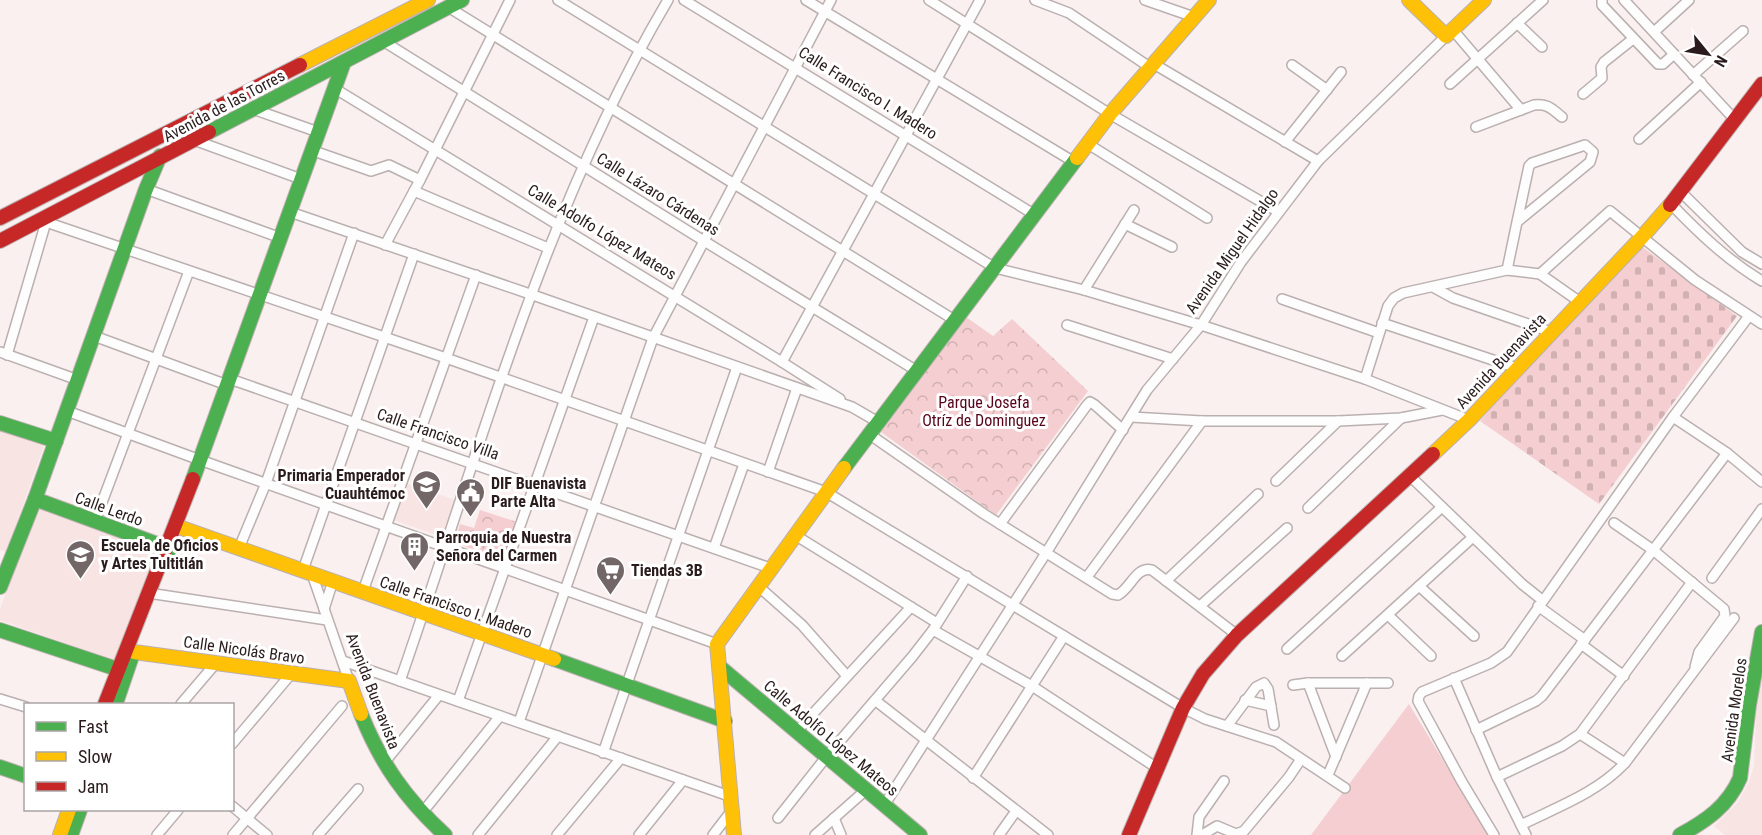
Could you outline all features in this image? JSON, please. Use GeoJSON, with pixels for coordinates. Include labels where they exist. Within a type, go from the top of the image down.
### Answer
{"type":"FeatureCollection","features":[{"type":"Feature","properties":{"kind":"street","name":"Avenida de las Torres"},"geometry":{"type":"LineString","coordinates":[[0,219],[428,0]]}},
{"type":"Feature","properties":{"kind":"street","name":"Avenida de las Torres"},"geometry":{"type":"LineString","coordinates":[[0,241],[43,221],[462,0]]}},
{"type":"Feature","properties":{"kind":"street"},"geometry":{"type":"LineString","coordinates":[[385,245],[510,0]]}},
{"type":"Feature","properties":{"kind":"street"},"geometry":{"type":"LineString","coordinates":[[558,0],[995,268],[1084,290],[1201,325],[1365,379],[1469,420]]}},
{"type":"Feature","properties":{"kind":"street"},"geometry":{"type":"LineString","coordinates":[[400,681],[530,294],[548,248],[583,166],[638,50],[668,0]]}},
{"type":"Feature","properties":{"kind":"street","name":"Calle Francisco I. Madero"},"geometry":{"type":"LineString","coordinates":[[684,0],[1035,215]]}},
{"type":"Feature","properties":{"kind":"street"},"geometry":{"type":"LineString","coordinates":[[806,0],[1074,162]]}},
{"type":"Feature","properties":{"kind":"street"},"geometry":{"type":"LineString","coordinates":[[519,722],[653,338],[831,0]]}},
{"type":"Feature","properties":{"kind":"street"},"geometry":{"type":"LineString","coordinates":[[929,0],[1110,114],[1279,212]]}},
{"type":"Feature","properties":{"kind":"street"},"geometry":{"type":"LineString","coordinates":[[782,362],[980,0]]}},
{"type":"Feature","properties":{"kind":"street"},"geometry":{"type":"LineString","coordinates":[[1035,0],[1069,13],[1152,66],[1318,161]]}},
{"type":"Feature","properties":{"kind":"street"},"geometry":{"type":"LineString","coordinates":[[1145,0],[1194,17]]}},
{"type":"Feature","properties":{"kind":"street"},"geometry":{"type":"LineString","coordinates":[[734,835],[721,668],[717,644],[869,434],[1110,114],[1209,0]]}},
{"type":"Feature","properties":{"kind":"street"},"geometry":{"type":"LineString","coordinates":[[1409,0],[1478,59],[1521,111]]}},
{"type":"Feature","properties":{"kind":"street","name":"Avenida Miguel Hidalgo"},"geometry":{"type":"LineString","coordinates":[[885,804],[1046,553],[1147,390],[1201,325],[1241,262],[1318,161],[1484,0]]}},
{"type":"Feature","properties":{"kind":"street"},"geometry":{"type":"LineString","coordinates":[[1450,84],[1543,0]]}},
{"type":"Feature","properties":{"kind":"street"},"geometry":{"type":"LineString","coordinates":[[1602,0],[1602,5],[1660,65],[1674,54]]}},
{"type":"Feature","properties":{"kind":"street"},"geometry":{"type":"LineString","coordinates":[[1626,0],[1736,121]]}},
{"type":"Feature","properties":{"kind":"street"},"geometry":{"type":"LineString","coordinates":[[1653,32],[1689,0]]}},
{"type":"Feature","properties":{"kind":"street"},"geometry":{"type":"LineString","coordinates":[[448,7],[956,321]]}},
{"type":"Feature","properties":{"kind":"street"},"geometry":{"type":"LineString","coordinates":[[1517,23],[1542,47]]}},
{"type":"Feature","properties":{"kind":"street"},"geometry":{"type":"LineString","coordinates":[[1693,75],[1743,31]]}},
{"type":"Feature","properties":{"kind":"street"},"geometry":{"type":"LineString","coordinates":[[1583,94],[1602,78],[1601,67],[1605,62],[1633,39]]}},
{"type":"Feature","properties":{"kind":"street","name":"Calle Lázaro Cárdenas"},"geometry":{"type":"LineString","coordinates":[[383,41],[917,371]]}},
{"type":"Feature","properties":{"kind":"street"},"geometry":{"type":"LineString","coordinates":[[110,703],[344,62]]}},
{"type":"Feature","properties":{"kind":"street"},"geometry":{"type":"LineString","coordinates":[[1292,65],[1327,90]]}},
{"type":"Feature","properties":{"kind":"street"},"geometry":{"type":"LineString","coordinates":[[1285,142],[1341,72]]}},
{"type":"Feature","properties":{"kind":"street"},"geometry":{"type":"LineString","coordinates":[[1639,138],[1701,82]]}},
{"type":"Feature","properties":{"kind":"street","name":"Avenida Buenavista"},"geometry":{"type":"LineString","coordinates":[[1129,835],[1183,708],[1203,674],[1237,635],[1469,420],[1671,204],[1761,87]]}},
{"type":"Feature","properties":{"kind":"street","name":"Calle Adolfo López Mateos"},"geometry":{"type":"LineString","coordinates":[[334,88],[852,407]]}},
{"type":"Feature","properties":{"kind":"street"},"geometry":{"type":"LineString","coordinates":[[1476,127],[1543,104],[1562,117]]}},
{"type":"Feature","properties":{"kind":"street"},"geometry":{"type":"LineString","coordinates":[[253,109],[318,132]]}},
{"type":"Feature","properties":{"kind":"street"},"geometry":{"type":"LineString","coordinates":[[0,587],[5,562],[35,500],[146,189],[160,158],[161,136]]}},
{"type":"Feature","properties":{"kind":"street"},"geometry":{"type":"LineString","coordinates":[[194,140],[301,179]]}},
{"type":"Feature","properties":{"kind":"street"},"geometry":{"type":"LineString","coordinates":[[1088,144],[1207,218]]}},
{"type":"Feature","properties":{"kind":"street"},"geometry":{"type":"LineString","coordinates":[[1507,270],[1517,222],[1530,166],[1532,163],[1585,145],[1590,147],[1593,152],[1590,162],[1517,222]]}},
{"type":"Feature","properties":{"kind":"street"},"geometry":{"type":"LineString","coordinates":[[311,150],[371,171],[389,165],[420,180]]}},
{"type":"Feature","properties":{"kind":"street"},"geometry":{"type":"LineString","coordinates":[[146,189],[281,238]]}},
{"type":"Feature","properties":{"kind":"street"},"geometry":{"type":"LineString","coordinates":[[414,191],[548,248]]}},
{"type":"Feature","properties":{"kind":"street"},"geometry":{"type":"LineString","coordinates":[[1681,192],[1742,252],[1762,264]]}},
{"type":"Feature","properties":{"kind":"street"},"geometry":{"type":"LineString","coordinates":[[1671,204],[1702,237],[1733,262],[1762,281]]}},
{"type":"Feature","properties":{"kind":"street"},"geometry":{"type":"LineString","coordinates":[[1084,290],[1134,210]]}},
{"type":"Feature","properties":{"kind":"street"},"geometry":{"type":"LineString","coordinates":[[1540,273],[1610,211],[1695,280],[1762,324]]}},
{"type":"Feature","properties":{"kind":"street"},"geometry":{"type":"LineString","coordinates":[[290,212],[852,407],[878,422]]}},
{"type":"Feature","properties":{"kind":"street"},"geometry":{"type":"LineString","coordinates":[[78,380],[4,354],[43,221],[446,358],[826,492],[1183,708],[1276,742],[1345,788]]}},
{"type":"Feature","properties":{"kind":"street"},"geometry":{"type":"LineString","coordinates":[[1125,224],[1172,247]]}},
{"type":"Feature","properties":{"kind":"street"},"geometry":{"type":"LineString","coordinates":[[239,548],[266,483],[354,233]]}},
{"type":"Feature","properties":{"kind":"street"},"geometry":{"type":"LineString","coordinates":[[308,572],[326,504],[414,254]]}},
{"type":"Feature","properties":{"kind":"street"},"geometry":{"type":"LineString","coordinates":[[1365,379],[1388,306],[1403,293],[1507,270],[1540,273],[1580,302]]}},
{"type":"Feature","properties":{"kind":"street"},"geometry":{"type":"LineString","coordinates":[[94,521],[189,271]]}},
{"type":"Feature","properties":{"kind":"street"},"geometry":{"type":"LineString","coordinates":[[363,591],[476,275]]}},
{"type":"Feature","properties":{"kind":"street"},"geometry":{"type":"LineString","coordinates":[[1433,287],[1453,298],[1551,332]]}},
{"type":"Feature","properties":{"kind":"street"},"geometry":{"type":"LineString","coordinates":[[1282,299],[1518,368]]}},
{"type":"Feature","properties":{"kind":"street"},"geometry":{"type":"LineString","coordinates":[[1494,835],[1418,701],[1419,696],[1422,692],[1499,658],[1506,652],[1673,417],[1749,316]]}},
{"type":"Feature","properties":{"kind":"street"},"geometry":{"type":"LineString","coordinates":[[459,701],[594,317]]}},
{"type":"Feature","properties":{"kind":"street"},"geometry":{"type":"LineString","coordinates":[[1066,325],[1173,359]]}},
{"type":"Feature","properties":{"kind":"street","name":"Calle Francisco Villa"},"geometry":{"type":"LineString","coordinates":[[94,336],[156,359],[294,401],[771,568]]}},
{"type":"Feature","properties":{"kind":"street"},"geometry":{"type":"LineString","coordinates":[[603,753],[737,367]]}},
{"type":"Feature","properties":{"kind":"street"},"geometry":{"type":"LineString","coordinates":[[768,472],[797,388]]}},
{"type":"Feature","properties":{"kind":"street"},"geometry":{"type":"LineString","coordinates":[[1000,524],[1090,402],[1123,430]]}},
{"type":"Feature","properties":{"kind":"street"},"geometry":{"type":"LineString","coordinates":[[1131,417],[1202,421],[1338,421],[1401,418],[1442,410]]}},
{"type":"Feature","properties":{"kind":"street"},"geometry":{"type":"LineString","coordinates":[[67,411],[717,644]]}},
{"type":"Feature","properties":{"kind":"street"},"geometry":{"type":"LineString","coordinates":[[1673,417],[1727,453],[1762,482]]}},
{"type":"Feature","properties":{"kind":"street"},"geometry":{"type":"LineString","coordinates":[[1308,508],[1401,418]]}},
{"type":"Feature","properties":{"kind":"street"},"geometry":{"type":"LineString","coordinates":[[1087,577],[1202,421]]}},
{"type":"Feature","properties":{"kind":"street"},"geometry":{"type":"LineString","coordinates":[[1276,481],[1338,421]]}},
{"type":"Feature","properties":{"kind":"street"},"geometry":{"type":"LineString","coordinates":[[0,423],[56,441]]}},
{"type":"Feature","properties":{"kind":"street"},"geometry":{"type":"LineString","coordinates":[[869,434],[1000,524],[1112,594],[1118,595],[1124,592],[1141,571],[1147,569],[1237,635]]}},
{"type":"Feature","properties":{"kind":"street"},"geometry":{"type":"LineString","coordinates":[[1476,730],[1536,700],[1727,453]]}},
{"type":"Feature","properties":{"kind":"street"},"geometry":{"type":"LineString","coordinates":[[714,548],[744,464]]}},
{"type":"Feature","properties":{"kind":"street"},"geometry":{"type":"LineString","coordinates":[[1410,476],[1540,603],[1624,676]]}},
{"type":"Feature","properties":{"kind":"street"},"geometry":{"type":"LineString","coordinates":[[1166,581],[1258,494]]}},
{"type":"Feature","properties":{"kind":"street","name":"Calle Lerdo"},"geometry":{"type":"LineString","coordinates":[[35,500],[94,521],[171,540]]}},
{"type":"Feature","properties":{"kind":"street"},"geometry":{"type":"LineString","coordinates":[[1287,649],[1442,507]]}},
{"type":"Feature","properties":{"kind":"street"},"geometry":{"type":"LineString","coordinates":[[1712,578],[1762,509]]}},
{"type":"Feature","properties":{"kind":"street"},"geometry":{"type":"LineString","coordinates":[[1521,825],[1599,787],[1611,778],[1695,671],[1730,615],[1653,550],[1614,523]]}},
{"type":"Feature","properties":{"kind":"street"},"geometry":{"type":"LineString","coordinates":[[1200,606],[1287,528]]}},
{"type":"Feature","properties":{"kind":"street"},"geometry":{"type":"LineString","coordinates":[[795,535],[911,607],[935,627],[980,657],[1032,686],[1157,768]]}},
{"type":"Feature","properties":{"kind":"street"},"geometry":{"type":"LineString","coordinates":[[1342,656],[1473,537]]}},
{"type":"Feature","properties":{"kind":"street"},"geometry":{"type":"LineString","coordinates":[[122,671],[134,652],[171,540]]}},
{"type":"Feature","properties":{"kind":"street","name":"Calle Francisco I. Madero"},"geometry":{"type":"LineString","coordinates":[[171,540],[239,548],[483,633],[725,722]]}},
{"type":"Feature","properties":{"kind":"street","name":"Avenida Buenavista"},"geometry":{"type":"LineString","coordinates":[[308,572],[324,609],[349,681],[384,764],[398,785],[422,813],[445,835]]}},
{"type":"Feature","properties":{"kind":"street"},"geometry":{"type":"LineString","coordinates":[[778,818],[935,627],[967,576]]}},
{"type":"Feature","properties":{"kind":"street"},"geometry":{"type":"LineString","coordinates":[[324,609],[333,581]]}},
{"type":"Feature","properties":{"kind":"street"},"geometry":{"type":"LineString","coordinates":[[1497,777],[1562,746],[1580,734],[1692,582]]}},
{"type":"Feature","properties":{"kind":"street"},"geometry":{"type":"LineString","coordinates":[[758,585],[802,625],[847,676]]}},
{"type":"Feature","properties":{"kind":"street"},"geometry":{"type":"LineString","coordinates":[[1419,585],[1474,636]]}},
{"type":"Feature","properties":{"kind":"street"},"geometry":{"type":"LineString","coordinates":[[155,594],[327,620]]}},
{"type":"Feature","properties":{"kind":"street"},"geometry":{"type":"LineString","coordinates":[[798,731],[911,607]]}},
{"type":"Feature","properties":{"kind":"street"},"geometry":{"type":"LineString","coordinates":[[1388,615],[1431,656]]}},
{"type":"Feature","properties":{"kind":"street"},"geometry":{"type":"LineString","coordinates":[[0,630],[122,671]]}},
{"type":"Feature","properties":{"kind":"street","name":"Avenida Morelos"},"geometry":{"type":"LineString","coordinates":[[1680,835],[1719,810],[1731,797],[1739,782],[1762,632]]}},
{"type":"Feature","properties":{"kind":"street"},"geometry":{"type":"LineString","coordinates":[[973,778],[1064,636]]}},
{"type":"Feature","properties":{"kind":"street","name":"Calle Nicolás Bravo"},"geometry":{"type":"LineString","coordinates":[[134,652],[349,681]]}},
{"type":"Feature","properties":{"kind":"street"},"geometry":{"type":"LineString","coordinates":[[343,661],[683,780],[732,803]]}},
{"type":"Feature","properties":{"kind":"street"},"geometry":{"type":"LineString","coordinates":[[183,703],[216,663]]}},
{"type":"Feature","properties":{"kind":"street","name":"Calle Adolfo López Mateos"},"geometry":{"type":"LineString","coordinates":[[721,668],[920,835]]}},
{"type":"Feature","properties":{"kind":"street"},"geometry":{"type":"LineString","coordinates":[[234,742],[291,674]]}},
{"type":"Feature","properties":{"kind":"street"},"geometry":{"type":"LineString","coordinates":[[1454,678],[1497,777],[1526,835]]}},
{"type":"Feature","properties":{"kind":"street"},"geometry":{"type":"LineString","coordinates":[[1227,726],[1256,687],[1264,683],[1268,689],[1274,725]]}},
{"type":"Feature","properties":{"kind":"street"},"geometry":{"type":"LineString","coordinates":[[1308,683],[1336,757]]}},
{"type":"Feature","properties":{"kind":"street"},"geometry":{"type":"LineString","coordinates":[[1328,775],[1367,683]]}},
{"type":"Feature","properties":{"kind":"street"},"geometry":{"type":"LineString","coordinates":[[1293,685],[1388,683]]}},
{"type":"Feature","properties":{"kind":"street"},"geometry":{"type":"LineString","coordinates":[[384,764],[440,695]]}},
{"type":"Feature","properties":{"kind":"street"},"geometry":{"type":"LineString","coordinates":[[0,699],[24,706]]}},
{"type":"Feature","properties":{"kind":"street"},"geometry":{"type":"LineString","coordinates":[[1245,700],[1271,706]]}},
{"type":"Feature","properties":{"kind":"street"},"geometry":{"type":"LineString","coordinates":[[876,701],[1048,835]]}},
{"type":"Feature","properties":{"kind":"street"},"geometry":{"type":"LineString","coordinates":[[233,835],[342,706]]}},
{"type":"Feature","properties":{"kind":"street"},"geometry":{"type":"LineString","coordinates":[[422,813],[500,716]]}},
{"type":"Feature","properties":{"kind":"street"},"geometry":{"type":"LineString","coordinates":[[1580,734],[1625,763]]}},
{"type":"Feature","properties":{"kind":"street"},"geometry":{"type":"LineString","coordinates":[[478,835],[558,736]]}},
{"type":"Feature","properties":{"kind":"street"},"geometry":{"type":"LineString","coordinates":[[557,835],[621,758]]}},
{"type":"Feature","properties":{"kind":"street"},"geometry":{"type":"LineString","coordinates":[[1202,835],[1217,826],[1236,834],[1244,831],[1302,759]]}},
{"type":"Feature","properties":{"kind":"street"},"geometry":{"type":"LineString","coordinates":[[0,766],[24,775]]}},
{"type":"Feature","properties":{"kind":"street"},"geometry":{"type":"LineString","coordinates":[[639,835],[683,780]]}},
{"type":"Feature","properties":{"kind":"street"},"geometry":{"type":"LineString","coordinates":[[1197,835],[1199,818],[1224,781]]}},
{"type":"Feature","properties":{"kind":"street"},"geometry":{"type":"LineString","coordinates":[[318,835],[358,789]]}},
{"type":"Feature","properties":{"kind":"street"},"geometry":{"type":"LineString","coordinates":[[815,835],[867,789]]}},
{"type":"Feature","properties":{"kind":"street"},"geometry":{"type":"LineString","coordinates":[[713,835],[732,803]]}},
{"type":"Feature","properties":{"kind":"street"},"geometry":{"type":"LineString","coordinates":[[234,808],[267,835]]}},
{"type":"Feature","properties":{"kind":"street"},"geometry":{"type":"LineString","coordinates":[[60,835],[69,811]]}},
{"type":"Feature","properties":{"kind":"street"},"geometry":{"type":"LineString","coordinates":[[72,835],[80,811]]}},
{"type":"Feature","properties":{"kind":"street"},"geometry":{"type":"LineString","coordinates":[[157,835],[177,811]]}},
{"type":"Feature","properties":{"kind":"street"},"geometry":{"type":"LineString","coordinates":[[999,835],[1016,811]]}},
{"type":"Feature","properties":{"kind":"street"},"geometry":{"type":"LineString","coordinates":[[834,818],[841,835]]}},
{"type":"Feature","properties":{"kind":"shaded area"},"geometry":{"type":"Polygon","coordinates":[[[0,428],[45,443],[6,552],[0,550],[0,428]]]}},
{"type":"Feature","properties":{"kind":"shaded area","name":"Primaria Emperador Cuauhtémoc"},"geometry":{"type":"Polygon","coordinates":[[[406,483],[458,501],[445,538],[393,520],[406,483]]]}},
{"type":"Feature","properties":{"kind":"shaded area","name":"Escuela de Oficios y Artes Tultitlán"},"geometry":{"type":"Polygon","coordinates":[[[38,505],[159,549],[118,662],[0,620],[0,609],[38,505]]]}},
{"type":"Feature","properties":{"kind":"shaded area"},"geometry":{"type":"Polygon","coordinates":[[[1762,670],[1762,835],[1725,835],[1714,826],[1738,802],[1749,782],[1754,766],[1757,694],[1762,670]]]}},
{"type":"Feature","properties":{"kind":"green space"},"geometry":{"type":"Polygon","coordinates":[[[1641,246],[1737,316],[1599,504],[1480,421],[1545,346],[1641,246]]]}},
{"type":"Feature","properties":{"kind":"green space","name":"Parque Josefa Otríz de Dominguez"},"geometry":{"type":"Polygon","coordinates":[[[966,317],[993,336],[1012,319],[1088,391],[996,515],[881,432],[966,317]]]}},
{"type":"Feature","properties":{"kind":"green space"},"geometry":{"type":"Polygon","coordinates":[[[480,510],[517,522],[504,559],[454,543],[460,524],[474,528],[480,510]]]}},
{"type":"Feature","properties":{"kind":"green space"},"geometry":{"type":"Polygon","coordinates":[[[1409,704],[1488,835],[1311,835],[1409,704]]]}},
{"type":"Feature","properties":{"kind":"traffic: fast"},"geometry":{"type":"LineString","coordinates":[[209,132],[462,0]]}},
{"type":"Feature","properties":{"kind":"traffic: fast"},"geometry":{"type":"LineString","coordinates":[[193,479],[344,62]]}},
{"type":"Feature","properties":{"kind":"traffic: fast"},"geometry":{"type":"LineString","coordinates":[[0,587],[35,499],[146,189],[160,156]]}},
{"type":"Feature","properties":{"kind":"traffic: fast"},"geometry":{"type":"LineString","coordinates":[[844,468],[1077,158]]}},
{"type":"Feature","properties":{"kind":"traffic: fast"},"geometry":{"type":"LineString","coordinates":[[0,423],[56,441]]}},
{"type":"Feature","properties":{"kind":"traffic: fast"},"geometry":{"type":"LineString","coordinates":[[35,499],[171,549]]}},
{"type":"Feature","properties":{"kind":"traffic: fast"},"geometry":{"type":"LineString","coordinates":[[0,630],[126,672]]}},
{"type":"Feature","properties":{"kind":"traffic: fast"},"geometry":{"type":"LineString","coordinates":[[1680,835],[1699,824],[1723,805],[1740,778],[1749,705],[1762,632]]}},
{"type":"Feature","properties":{"kind":"traffic: fast"},"geometry":{"type":"LineString","coordinates":[[117,700],[131,659]]}},
{"type":"Feature","properties":{"kind":"traffic: fast"},"geometry":{"type":"LineString","coordinates":[[554,659],[725,721]]}},
{"type":"Feature","properties":{"kind":"traffic: fast"},"geometry":{"type":"LineString","coordinates":[[721,668],[920,835]]}},
{"type":"Feature","properties":{"kind":"traffic: fast"},"geometry":{"type":"LineString","coordinates":[[361,714],[377,749],[396,780],[418,808],[445,835]]}},
{"type":"Feature","properties":{"kind":"traffic: fast"},"geometry":{"type":"LineString","coordinates":[[0,767],[24,775]]}},
{"type":"Feature","properties":{"kind":"traffic: fast"},"geometry":{"type":"LineString","coordinates":[[71,835],[80,811]]}},
{"type":"Feature","properties":{"kind":"traffic: slow"},"geometry":{"type":"LineString","coordinates":[[300,65],[428,0]]}},
{"type":"Feature","properties":{"kind":"traffic: slow"},"geometry":{"type":"LineString","coordinates":[[1077,158],[1110,114],[1209,0]]}},
{"type":"Feature","properties":{"kind":"traffic: slow"},"geometry":{"type":"LineString","coordinates":[[1409,0],[1446,36],[1484,0]]}},
{"type":"Feature","properties":{"kind":"traffic: slow"},"geometry":{"type":"LineString","coordinates":[[1433,454],[1469,420],[1670,205]]}},
{"type":"Feature","properties":{"kind":"traffic: slow"},"geometry":{"type":"LineString","coordinates":[[734,835],[717,644],[844,468]]}},
{"type":"Feature","properties":{"kind":"traffic: slow"},"geometry":{"type":"LineString","coordinates":[[176,526],[554,659]]}},
{"type":"Feature","properties":{"kind":"traffic: slow"},"geometry":{"type":"LineString","coordinates":[[134,652],[349,681],[361,714]]}},
{"type":"Feature","properties":{"kind":"traffic: slow"},"geometry":{"type":"LineString","coordinates":[[60,835],[69,811]]}},
{"type":"Feature","properties":{"kind":"traffic: jam"},"geometry":{"type":"LineString","coordinates":[[0,218],[300,65]]}},
{"type":"Feature","properties":{"kind":"traffic: jam"},"geometry":{"type":"LineString","coordinates":[[1670,205],[1762,84]]}},
{"type":"Feature","properties":{"kind":"traffic: jam"},"geometry":{"type":"LineString","coordinates":[[0,241],[209,132]]}},
{"type":"Feature","properties":{"kind":"traffic: jam"},"geometry":{"type":"LineString","coordinates":[[1129,835],[1183,708],[1203,674],[1237,635],[1433,454]]}},
{"type":"Feature","properties":{"kind":"traffic: jam"},"geometry":{"type":"LineString","coordinates":[[105,703],[193,479]]}},
{"type":"Feature","properties":{"kind":"place","name":"Primaria Emperador Cuauhtémoc"},"geometry":{"type":"Point","coordinates":[426,510]}},
{"type":"Feature","properties":{"kind":"place","name":"DIF Buenavista Parte Alta"},"geometry":{"type":"Point","coordinates":[470,518]}},
{"type":"Feature","properties":{"kind":"place","name":"Parroquia de Nuestra Señora del Carmen"},"geometry":{"type":"Point","coordinates":[415,572]}},
{"type":"Feature","properties":{"kind":"place","name":"Escuela de Oficios y Artes Tultitlán"},"geometry":{"type":"Point","coordinates":[80,580]}},
{"type":"Feature","properties":{"kind":"place","name":"Tiendas 3B"},"geometry":{"type":"Point","coordinates":[610,596]}}]}
